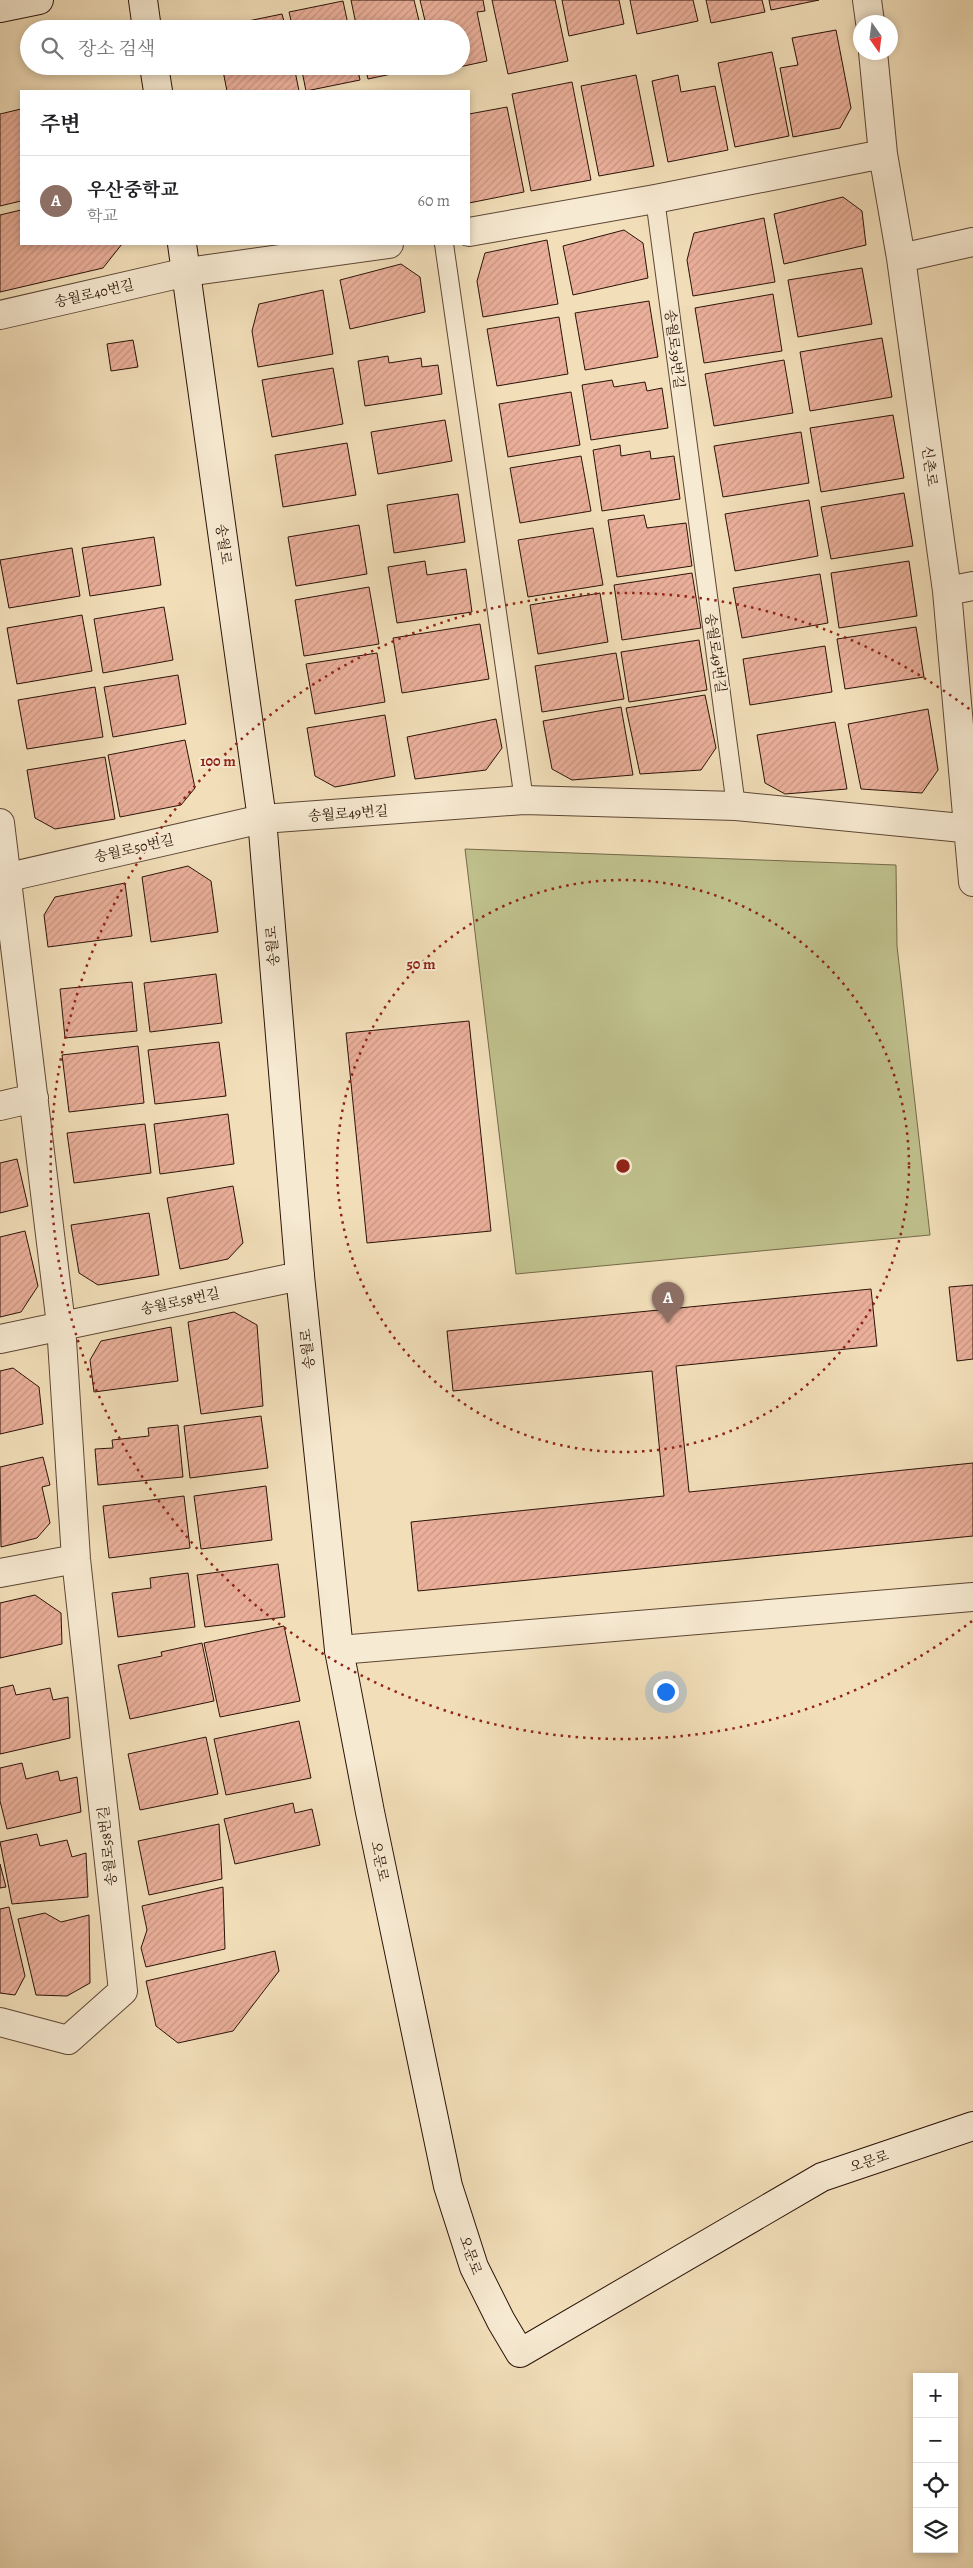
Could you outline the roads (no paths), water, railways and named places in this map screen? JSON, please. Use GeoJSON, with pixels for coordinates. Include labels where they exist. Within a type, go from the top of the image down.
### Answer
{"type":"FeatureCollection","features":[{"type":"Feature","properties":{"kind":"street"},"geometry":{"type":"LineString","coordinates":[[0,8],[39,0]]}},
{"type":"Feature","properties":{"kind":"street"},"geometry":{"type":"LineString","coordinates":[[143,0],[146,20]]}},
{"type":"Feature","properties":{"kind":"street"},"geometry":{"type":"LineString","coordinates":[[867,0],[869,15]]}},
{"type":"Feature","properties":{"kind":"street","name":"신촌로"},"geometry":{"type":"LineString","coordinates":[[874,60],[883,154],[960,589],[973,882]]}},
{"type":"Feature","properties":{"kind":"street"},"geometry":{"type":"LineString","coordinates":[[155,75],[158,90]]}},
{"type":"Feature","properties":{"kind":"street"},"geometry":{"type":"LineString","coordinates":[[470,232],[655,199],[883,154]]}},
{"type":"Feature","properties":{"kind":"street"},"geometry":{"type":"LineString","coordinates":[[900,258],[973,242]]}},
{"type":"Feature","properties":{"kind":"street","name":"송월로"},"geometry":{"type":"LineString","coordinates":[[182,245],[262,819],[300,1276],[339,1650]]}},
{"type":"Feature","properties":{"kind":"street"},"geometry":{"type":"LineString","coordinates":[[187,272],[382,245]]}},
{"type":"Feature","properties":{"kind":"street","name":"송월로40번길"},"geometry":{"type":"LineString","coordinates":[[0,315],[187,272]]}},
{"type":"Feature","properties":{"kind":"street","name":"송월로49번길"},"geometry":{"type":"LineString","coordinates":[[262,819],[524,800],[736,806],[970,829]]}},
{"type":"Feature","properties":{"kind":"street","name":"송월로50번길"},"geometry":{"type":"LineString","coordinates":[[3,878],[262,819]]}},
{"type":"Feature","properties":{"kind":"street"},"geometry":{"type":"LineString","coordinates":[[0,823],[3,878],[34,1098],[0,1106]]}},
{"type":"Feature","properties":{"kind":"street","name":"송월로58번길"},"geometry":{"type":"LineString","coordinates":[[0,2022],[68,2040],[123,1992],[76,1559],[61,1325],[34,1098]]}},
{"type":"Feature","properties":{"kind":"street","name":"송월로58번길"},"geometry":{"type":"LineString","coordinates":[[0,1339],[300,1276]]}},
{"type":"Feature","properties":{"kind":"street"},"geometry":{"type":"LineString","coordinates":[[0,1574],[76,1559]]}},
{"type":"Feature","properties":{"kind":"street"},"geometry":{"type":"LineString","coordinates":[[339,1650],[973,1597]]}},
{"type":"Feature","properties":{"kind":"street","name":"오문로"},"geometry":{"type":"LineString","coordinates":[[339,1650],[370,1812],[448,2186],[474,2267],[501,2321],[520,2353],[822,2177],[973,2126]]}},
{"type":"Feature","properties":{"kind":"lane","name":"송월로39번길"},"geometry":{"type":"LineString","coordinates":[[655,199],[695,500]]}},
{"type":"Feature","properties":{"kind":"lane"},"geometry":{"type":"LineString","coordinates":[[444,245],[524,800]]}},
{"type":"Feature","properties":{"kind":"lane","name":"송월로49번길"},"geometry":{"type":"LineString","coordinates":[[695,500],[736,806]]}},
{"type":"Feature","properties":{"kind":"place","name":"우산중학교"},"geometry":{"type":"Point","coordinates":[668,1323]}}]}
